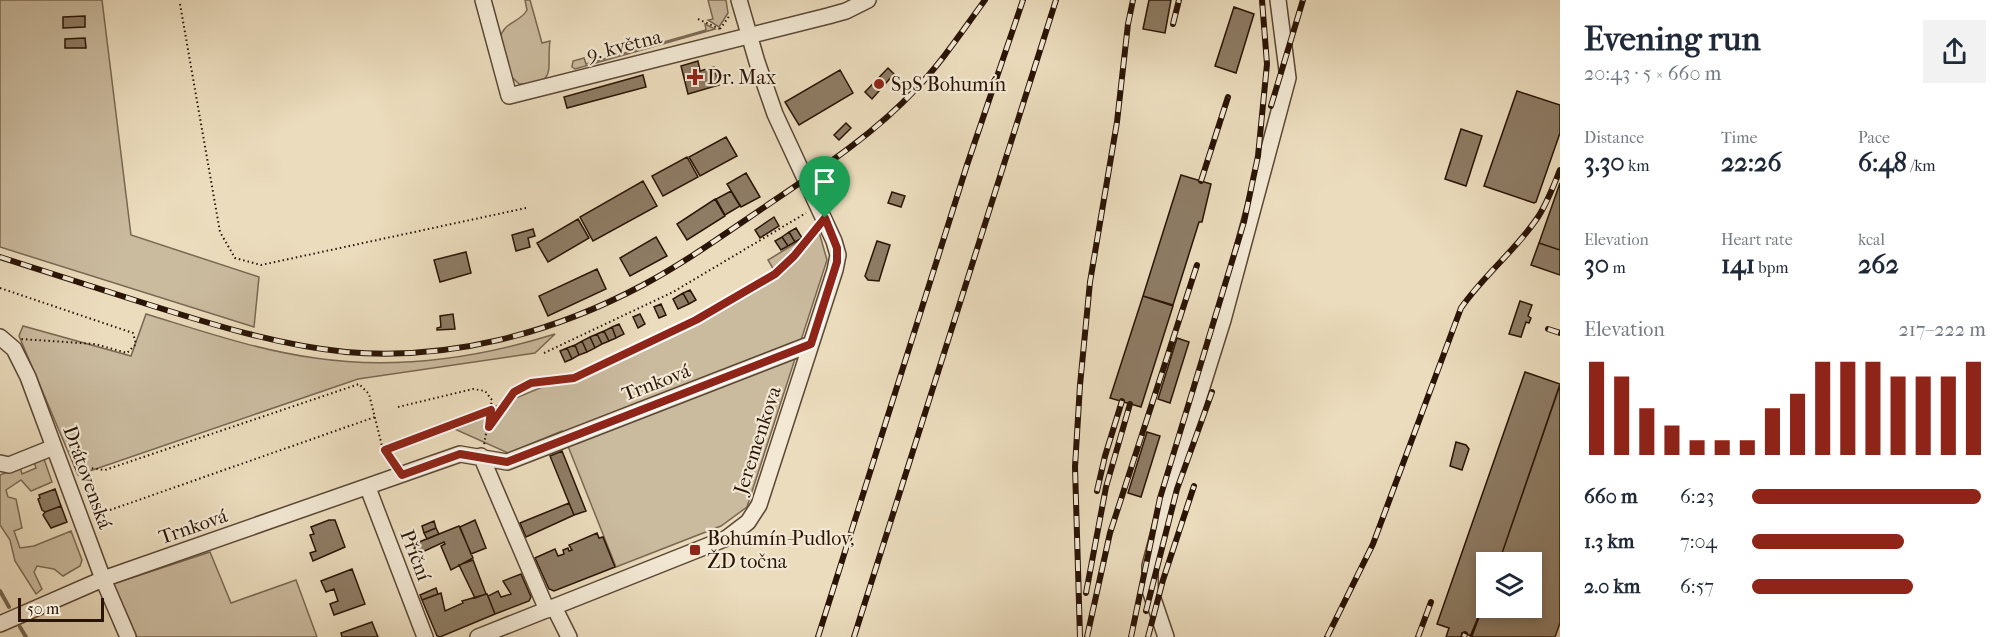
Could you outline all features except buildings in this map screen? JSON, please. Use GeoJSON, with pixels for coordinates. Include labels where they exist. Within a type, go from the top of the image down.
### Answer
{"type":"FeatureCollection","features":[{"type":"Feature","properties":{"kind":"street","name":"9. května"},"geometry":{"type":"LineString","coordinates":[[483,0],[509,96],[722,35],[749,35],[846,11],[868,0]]}},
{"type":"Feature","properties":{"kind":"street"},"geometry":{"type":"LineString","coordinates":[[1166,637],[1150,590],[1150,566],[1170,489],[1223,320],[1288,78],[1278,0]]}},
{"type":"Feature","properties":{"kind":"street"},"geometry":{"type":"LineString","coordinates":[[735,5],[749,35],[775,114],[824,216]]}},
{"type":"Feature","properties":{"kind":"street","name":"Jeremenkova"},"geometry":{"type":"LineString","coordinates":[[478,637],[719,541],[735,533],[748,522],[759,505],[837,262],[837,248],[824,216]]}},
{"type":"Feature","properties":{"kind":"street","name":"Drátovenská"},"geometry":{"type":"LineString","coordinates":[[5,341],[28,378],[128,637]]}},
{"type":"Feature","properties":{"kind":"street","name":"Trnková"},"geometry":{"type":"LineString","coordinates":[[0,624],[104,579],[460,454],[507,462],[811,344]]}},
{"type":"Feature","properties":{"kind":"street"},"geometry":{"type":"LineString","coordinates":[[0,463],[9,465],[54,447]]}},
{"type":"Feature","properties":{"kind":"street"},"geometry":{"type":"LineString","coordinates":[[481,456],[551,608],[569,637]]}},
{"type":"Feature","properties":{"kind":"street","name":"Příční"},"geometry":{"type":"LineString","coordinates":[[368,488],[425,637]]}},
{"type":"Feature","properties":{"kind":"path"},"geometry":{"type":"LineString","coordinates":[[180,4],[220,232],[235,258],[261,266],[526,208]]}},
{"type":"Feature","properties":{"kind":"path"},"geometry":{"type":"LineString","coordinates":[[698,19],[722,35],[735,5]]}},
{"type":"Feature","properties":{"kind":"path"},"geometry":{"type":"LineString","coordinates":[[544,352],[673,292],[824,216]]}},
{"type":"Feature","properties":{"kind":"path"},"geometry":{"type":"LineString","coordinates":[[489,427],[514,392],[531,383],[574,378],[696,320],[775,274],[794,256],[824,216]]}},
{"type":"Feature","properties":{"kind":"path"},"geometry":{"type":"LineString","coordinates":[[0,288],[133,333],[136,339],[132,350],[128,353],[95,344],[69,341],[24,339],[5,341]]}},
{"type":"Feature","properties":{"kind":"path"},"geometry":{"type":"LineString","coordinates":[[62,467],[79,465],[105,470],[359,384],[369,394],[385,450],[402,475]]}},
{"type":"Feature","properties":{"kind":"path"},"geometry":{"type":"LineString","coordinates":[[398,407],[473,389],[489,394],[492,400],[489,427],[481,456]]}},
{"type":"Feature","properties":{"kind":"path"},"geometry":{"type":"LineString","coordinates":[[385,450],[491,410]]}},
{"type":"Feature","properties":{"kind":"path"},"geometry":{"type":"LineString","coordinates":[[82,520],[375,417]]}},
{"type":"Feature","properties":{"kind":"shaded area"},"geometry":{"type":"Polygon","coordinates":[[[0,0],[102,0],[131,235],[259,277],[254,327],[0,247],[0,0]]]}},
{"type":"Feature","properties":{"kind":"shaded area"},"geometry":{"type":"Polygon","coordinates":[[[525,0],[530,0],[542,43],[550,41],[548,73],[540,82],[532,84],[519,84],[510,75],[500,38],[505,28],[527,10],[525,0]]]}},
{"type":"Feature","properties":{"kind":"shaded area"},"geometry":{"type":"Polygon","coordinates":[[[708,0],[726,0],[728,13],[719,27],[708,20],[713,19],[708,0]]]}},
{"type":"Feature","properties":{"kind":"shaded area"},"geometry":{"type":"Polygon","coordinates":[[[705,24],[715,29],[575,69],[572,67],[573,61],[584,58],[586,64],[706,30],[705,24]]]}},
{"type":"Feature","properties":{"kind":"shaded area"},"geometry":{"type":"Polygon","coordinates":[[[819,232],[827,260],[747,507],[721,526],[616,567],[562,431],[508,453],[448,426],[574,374],[696,317],[774,270],[768,260],[809,235],[819,232]]]}},
{"type":"Feature","properties":{"kind":"shaded area"},"geometry":{"type":"Polygon","coordinates":[[[146,314],[293,355],[376,363],[436,360],[467,355],[496,350],[555,334],[535,353],[358,379],[78,475],[19,336],[23,326],[131,356],[146,314]]]}},
{"type":"Feature","properties":{"kind":"shaded area"},"geometry":{"type":"Polygon","coordinates":[[[44,459],[52,482],[31,491],[21,480],[6,490],[8,497],[16,499],[22,528],[14,531],[20,548],[34,546],[71,531],[82,560],[80,566],[63,576],[54,569],[37,566],[34,572],[42,589],[36,594],[15,561],[10,540],[0,525],[0,475],[20,467],[22,474],[36,468],[34,462],[44,459]]]}},
{"type":"Feature","properties":{"kind":"shaded area"},"geometry":{"type":"Polygon","coordinates":[[[210,552],[231,603],[296,580],[317,637],[137,637],[113,584],[210,552]]]}},
{"type":"Feature","properties":{"kind":"waterway"},"geometry":{"type":"LineString","coordinates":[[0,591],[9,607]]}},
{"type":"Feature","properties":{"kind":"waterway"},"geometry":{"type":"LineString","coordinates":[[20,627],[26,637]]}},
{"type":"Feature","properties":{"kind":"railway"},"geometry":{"type":"LineString","coordinates":[[0,257],[222,327],[296,345],[346,352],[385,354],[423,352],[499,340],[573,317],[643,285],[706,247],[825,166],[881,122],[926,79],[985,0]]}},
{"type":"Feature","properties":{"kind":"railway"},"geometry":{"type":"LineString","coordinates":[[818,637],[967,165],[1023,0]]}},
{"type":"Feature","properties":{"kind":"railway"},"geometry":{"type":"LineString","coordinates":[[854,637],[1056,0]]}},
{"type":"Feature","properties":{"kind":"railway"},"geometry":{"type":"LineString","coordinates":[[1080,637],[1075,467],[1080,385],[1090,282],[1117,122],[1128,24],[1133,0]]}},
{"type":"Feature","properties":{"kind":"railway"},"geometry":{"type":"LineString","coordinates":[[1173,24],[1179,0]]}},
{"type":"Feature","properties":{"kind":"railway"},"geometry":{"type":"LineString","coordinates":[[1131,637],[1160,498],[1244,222],[1258,156],[1267,64],[1262,0]]}},
{"type":"Feature","properties":{"kind":"railway"},"geometry":{"type":"LineString","coordinates":[[1271,106],[1303,0]]}},
{"type":"Feature","properties":{"kind":"railway"},"geometry":{"type":"LineString","coordinates":[[1201,181],[1228,97]]}},
{"type":"Feature","properties":{"kind":"railway"},"geometry":{"type":"LineString","coordinates":[[1327,637],[1373,544],[1461,308],[1538,217],[1560,170]]}},
{"type":"Feature","properties":{"kind":"railway"},"geometry":{"type":"LineString","coordinates":[[1087,637],[1110,533],[1197,265]]}},
{"type":"Feature","properties":{"kind":"railway"},"geometry":{"type":"LineString","coordinates":[[1548,329],[1560,333]]}},
{"type":"Feature","properties":{"kind":"railway"},"geometry":{"type":"LineString","coordinates":[[1146,611],[1177,489],[1212,392]]}},
{"type":"Feature","properties":{"kind":"railway"},"geometry":{"type":"LineString","coordinates":[[1097,491],[1122,401]]}},
{"type":"Feature","properties":{"kind":"railway"},"geometry":{"type":"LineString","coordinates":[[1086,593],[1106,487],[1130,404]]}},
{"type":"Feature","properties":{"kind":"railway"},"geometry":{"type":"LineString","coordinates":[[1148,637],[1163,580],[1194,486]]}},
{"type":"Feature","properties":{"kind":"railway"},"geometry":{"type":"LineString","coordinates":[[1418,637],[1431,602]]}},
{"type":"Feature","properties":{"kind":"place","name":"Dr. Max"},"geometry":{"type":"Point","coordinates":[695,77]}},
{"type":"Feature","properties":{"kind":"place","name":"SpS Bohumín"},"geometry":{"type":"Point","coordinates":[879,84]}},
{"type":"Feature","properties":{"kind":"place","name":"Bohumín-Pudlov, ŽD točna"},"geometry":{"type":"Point","coordinates":[695,550]}},
{"type":"Feature","properties":{"kind":"route"},"geometry":{"type":"LineString","coordinates":[[825,218],[838,255],[811,344],[507,462],[460,454],[402,475],[385,450],[491,410],[489,427],[514,392],[531,383],[574,378],[696,320],[775,274],[794,256],[825,218]]}}]}
